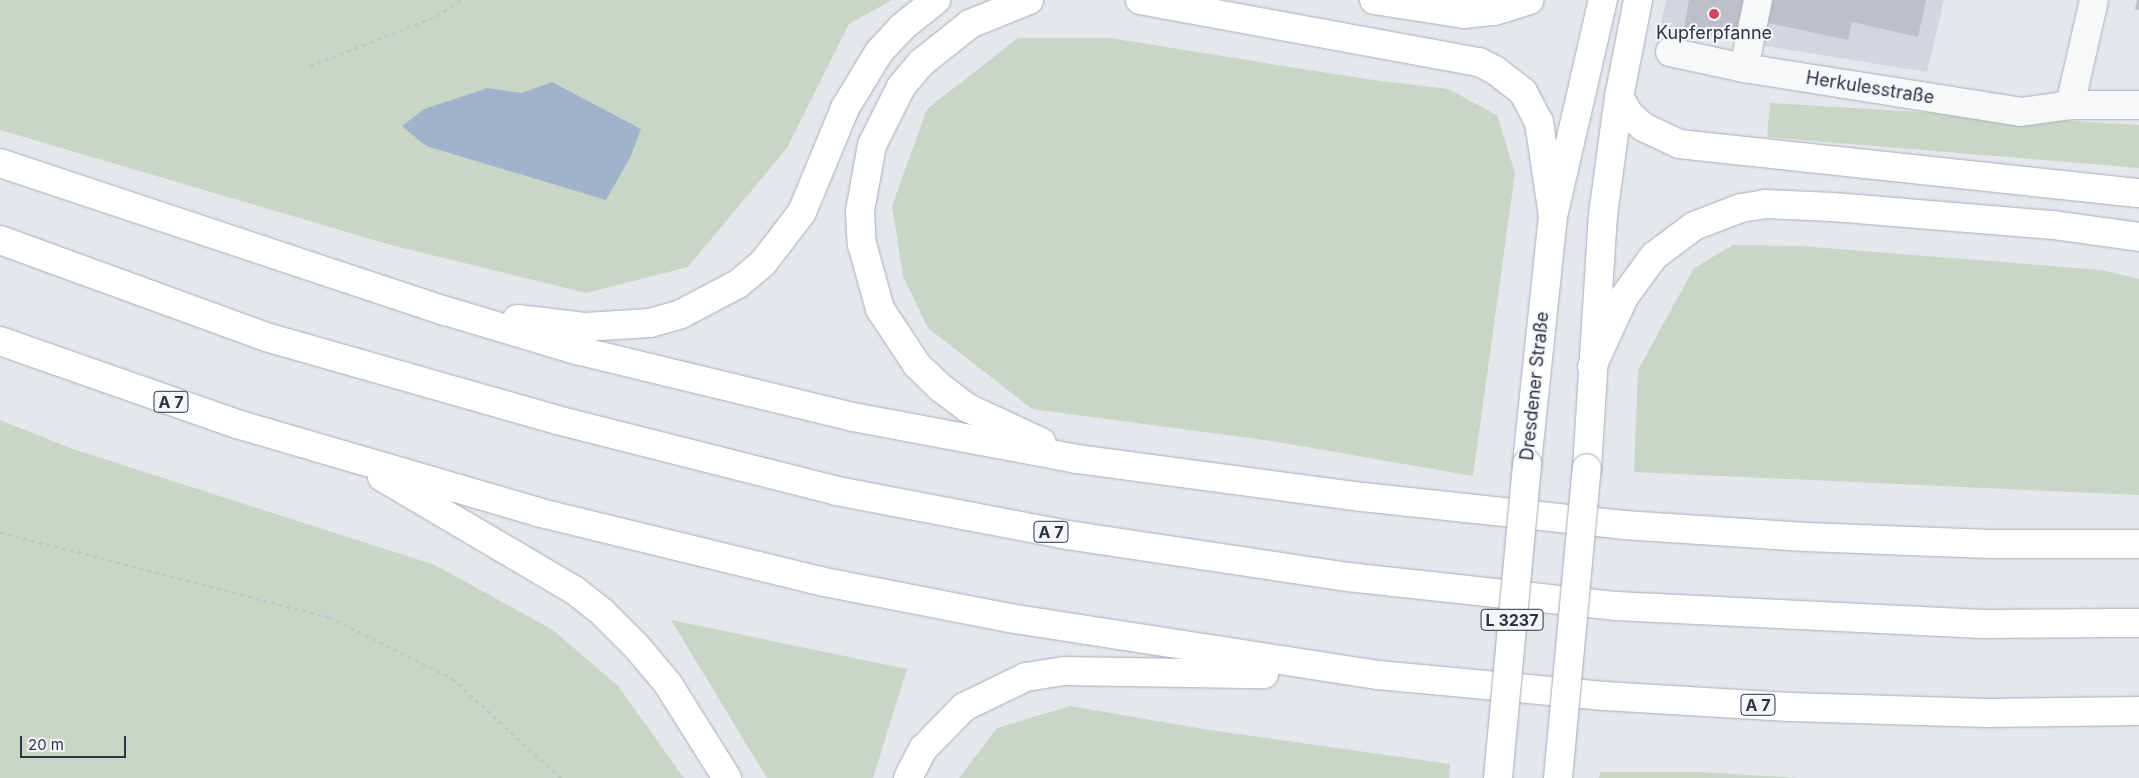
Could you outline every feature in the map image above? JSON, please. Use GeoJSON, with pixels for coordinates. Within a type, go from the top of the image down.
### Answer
{"type":"FeatureCollection","features":[{"type":"Feature","properties":{"kind":"main road"},"geometry":{"type":"LineString","coordinates":[[446,311],[586,327],[618,327],[682,314],[732,288],[763,263],[802,212],[845,108],[879,52],[902,28],[936,0]]}},
{"type":"Feature","properties":{"kind":"main road"},"geometry":{"type":"LineString","coordinates":[[1029,0],[970,24],[921,63],[901,87],[882,122],[866,169],[860,211],[862,244],[880,309],[917,365],[968,408],[1077,459]]}},
{"type":"Feature","properties":{"kind":"main road"},"geometry":{"type":"LineString","coordinates":[[1140,0],[1478,62],[1495,70],[1523,92],[1539,122],[1553,216]]}},
{"type":"Feature","properties":{"kind":"main road"},"geometry":{"type":"LineString","coordinates":[[1374,0],[1464,14],[1494,11],[1529,0]]}},
{"type":"Feature","properties":{"kind":"main road","name":"Dresdener Straße"},"geometry":{"type":"LineString","coordinates":[[1498,778],[1527,463],[1553,216],[1604,0]]}},
{"type":"Feature","properties":{"kind":"main road"},"geometry":{"type":"LineString","coordinates":[[1558,778],[1587,468],[1603,215],[1619,97],[1638,0]]}},
{"type":"Feature","properties":{"kind":"main road"},"geometry":{"type":"LineString","coordinates":[[1619,97],[1629,114],[1643,127],[1679,144],[2139,194]]}},
{"type":"Feature","properties":{"kind":"main road"},"geometry":{"type":"LineString","coordinates":[[0,163],[446,311],[576,350],[714,386],[852,417],[1077,459],[1363,497],[1624,525],[1806,537],[2139,544]]}},
{"type":"Feature","properties":{"kind":"main road"},"geometry":{"type":"LineString","coordinates":[[1592,367],[1624,297],[1654,256],[1694,226],[1741,208],[1764,204],[1833,207],[2053,225],[2139,237]]}},
{"type":"Feature","properties":{"kind":"main road","name":"A 7"},"geometry":{"type":"LineString","coordinates":[[0,240],[266,337],[556,420],[837,491],[1068,536],[1348,577],[1616,606],[1983,624],[2139,623]]}},
{"type":"Feature","properties":{"kind":"main road","name":"A 7"},"geometry":{"type":"LineString","coordinates":[[0,341],[236,424],[537,512],[824,582],[1019,620],[1378,675],[1604,696],[1789,707],[1988,713],[2139,711]]}},
{"type":"Feature","properties":{"kind":"main road"},"geometry":{"type":"LineString","coordinates":[[344,455],[574,590],[603,612],[668,684],[728,778]]}},
{"type":"Feature","properties":{"kind":"main road"},"geometry":{"type":"LineString","coordinates":[[2097,544],[2139,532]]}},
{"type":"Feature","properties":{"kind":"main road"},"geometry":{"type":"LineString","coordinates":[[908,778],[923,749],[957,714],[990,693],[1026,677],[1063,671],[1378,675]]}},
{"type":"Feature","properties":{"kind":"street"},"geometry":{"type":"LineString","coordinates":[[1744,68],[1758,0]]}},
{"type":"Feature","properties":{"kind":"street"},"geometry":{"type":"LineString","coordinates":[[2070,106],[2094,0]]}},
{"type":"Feature","properties":{"kind":"street","name":"Herkulesstraße"},"geometry":{"type":"LineString","coordinates":[[1670,52],[1744,68],[2021,112],[2070,106],[2139,105]]}},
{"type":"Feature","properties":{"kind":"path"},"geometry":{"type":"LineString","coordinates":[[310,66],[437,16],[460,0]]}},
{"type":"Feature","properties":{"kind":"path"},"geometry":{"type":"LineString","coordinates":[[0,532],[329,617],[452,678],[561,778]]}},
{"type":"Feature","properties":{"kind":"shaded area"},"geometry":{"type":"Polygon","coordinates":[[[1666,0],[1944,0],[1927,72],[1660,29],[1666,0]]]}},
{"type":"Feature","properties":{"kind":"green space"},"geometry":{"type":"Polygon","coordinates":[[[0,0],[892,0],[849,24],[787,148],[688,267],[586,293],[391,245],[0,130],[0,0]],[[488,88],[606,200],[630,158],[640,129],[522,93],[488,88]]]}},
{"type":"Feature","properties":{"kind":"green space"},"geometry":{"type":"Polygon","coordinates":[[[1018,38],[1110,38],[1366,79],[1448,89],[1497,115],[1515,173],[1473,476],[1272,441],[1032,409],[928,328],[903,276],[892,206],[927,109],[1018,38]]]}},
{"type":"Feature","properties":{"kind":"green space"},"geometry":{"type":"Polygon","coordinates":[[[1770,103],[2139,125],[2139,168],[1767,137],[1770,103]]]}},
{"type":"Feature","properties":{"kind":"green space"},"geometry":{"type":"Polygon","coordinates":[[[1733,245],[1800,246],[2102,270],[2139,279],[2139,495],[1634,472],[1638,370],[1694,268],[1733,245]]]}},
{"type":"Feature","properties":{"kind":"green space"},"geometry":{"type":"Polygon","coordinates":[[[0,420],[73,449],[435,565],[553,630],[618,686],[684,778],[0,778],[0,420]]]}},
{"type":"Feature","properties":{"kind":"green space"},"geometry":{"type":"Polygon","coordinates":[[[671,620],[907,669],[873,778],[767,778],[671,620]]]}},
{"type":"Feature","properties":{"kind":"green space"},"geometry":{"type":"Polygon","coordinates":[[[1070,706],[1203,729],[1450,764],[1449,778],[959,778],[997,728],[1070,706]]]}},
{"type":"Feature","properties":{"kind":"green space"},"geometry":{"type":"Polygon","coordinates":[[[1600,772],[1697,772],[1800,778],[1599,778],[1600,772]]]}},
{"type":"Feature","properties":{"kind":"water"},"geometry":{"type":"Polygon","coordinates":[[[552,82],[641,129],[630,158],[606,200],[426,146],[402,126],[424,109],[488,88],[522,93],[552,82]]]}},
{"type":"Feature","properties":{"kind":"building","name":"Kupferpfanne"},"geometry":{"type":"Polygon","coordinates":[[[1689,0],[1744,0],[1737,38],[1684,29],[1689,0]]]}},
{"type":"Feature","properties":{"kind":"building"},"geometry":{"type":"Polygon","coordinates":[[[1769,0],[1926,0],[1918,37],[1852,22],[1848,40],[1764,22],[1769,0]]]}},
{"type":"Feature","properties":{"kind":"building"},"geometry":{"type":"Polygon","coordinates":[[[2137,0],[2139,0],[2139,10],[2135,9],[2137,0]]]}},
{"type":"Feature","properties":{"kind":"place","name":"Kupferpfanne"},"geometry":{"type":"Point","coordinates":[1714,14]}}]}
